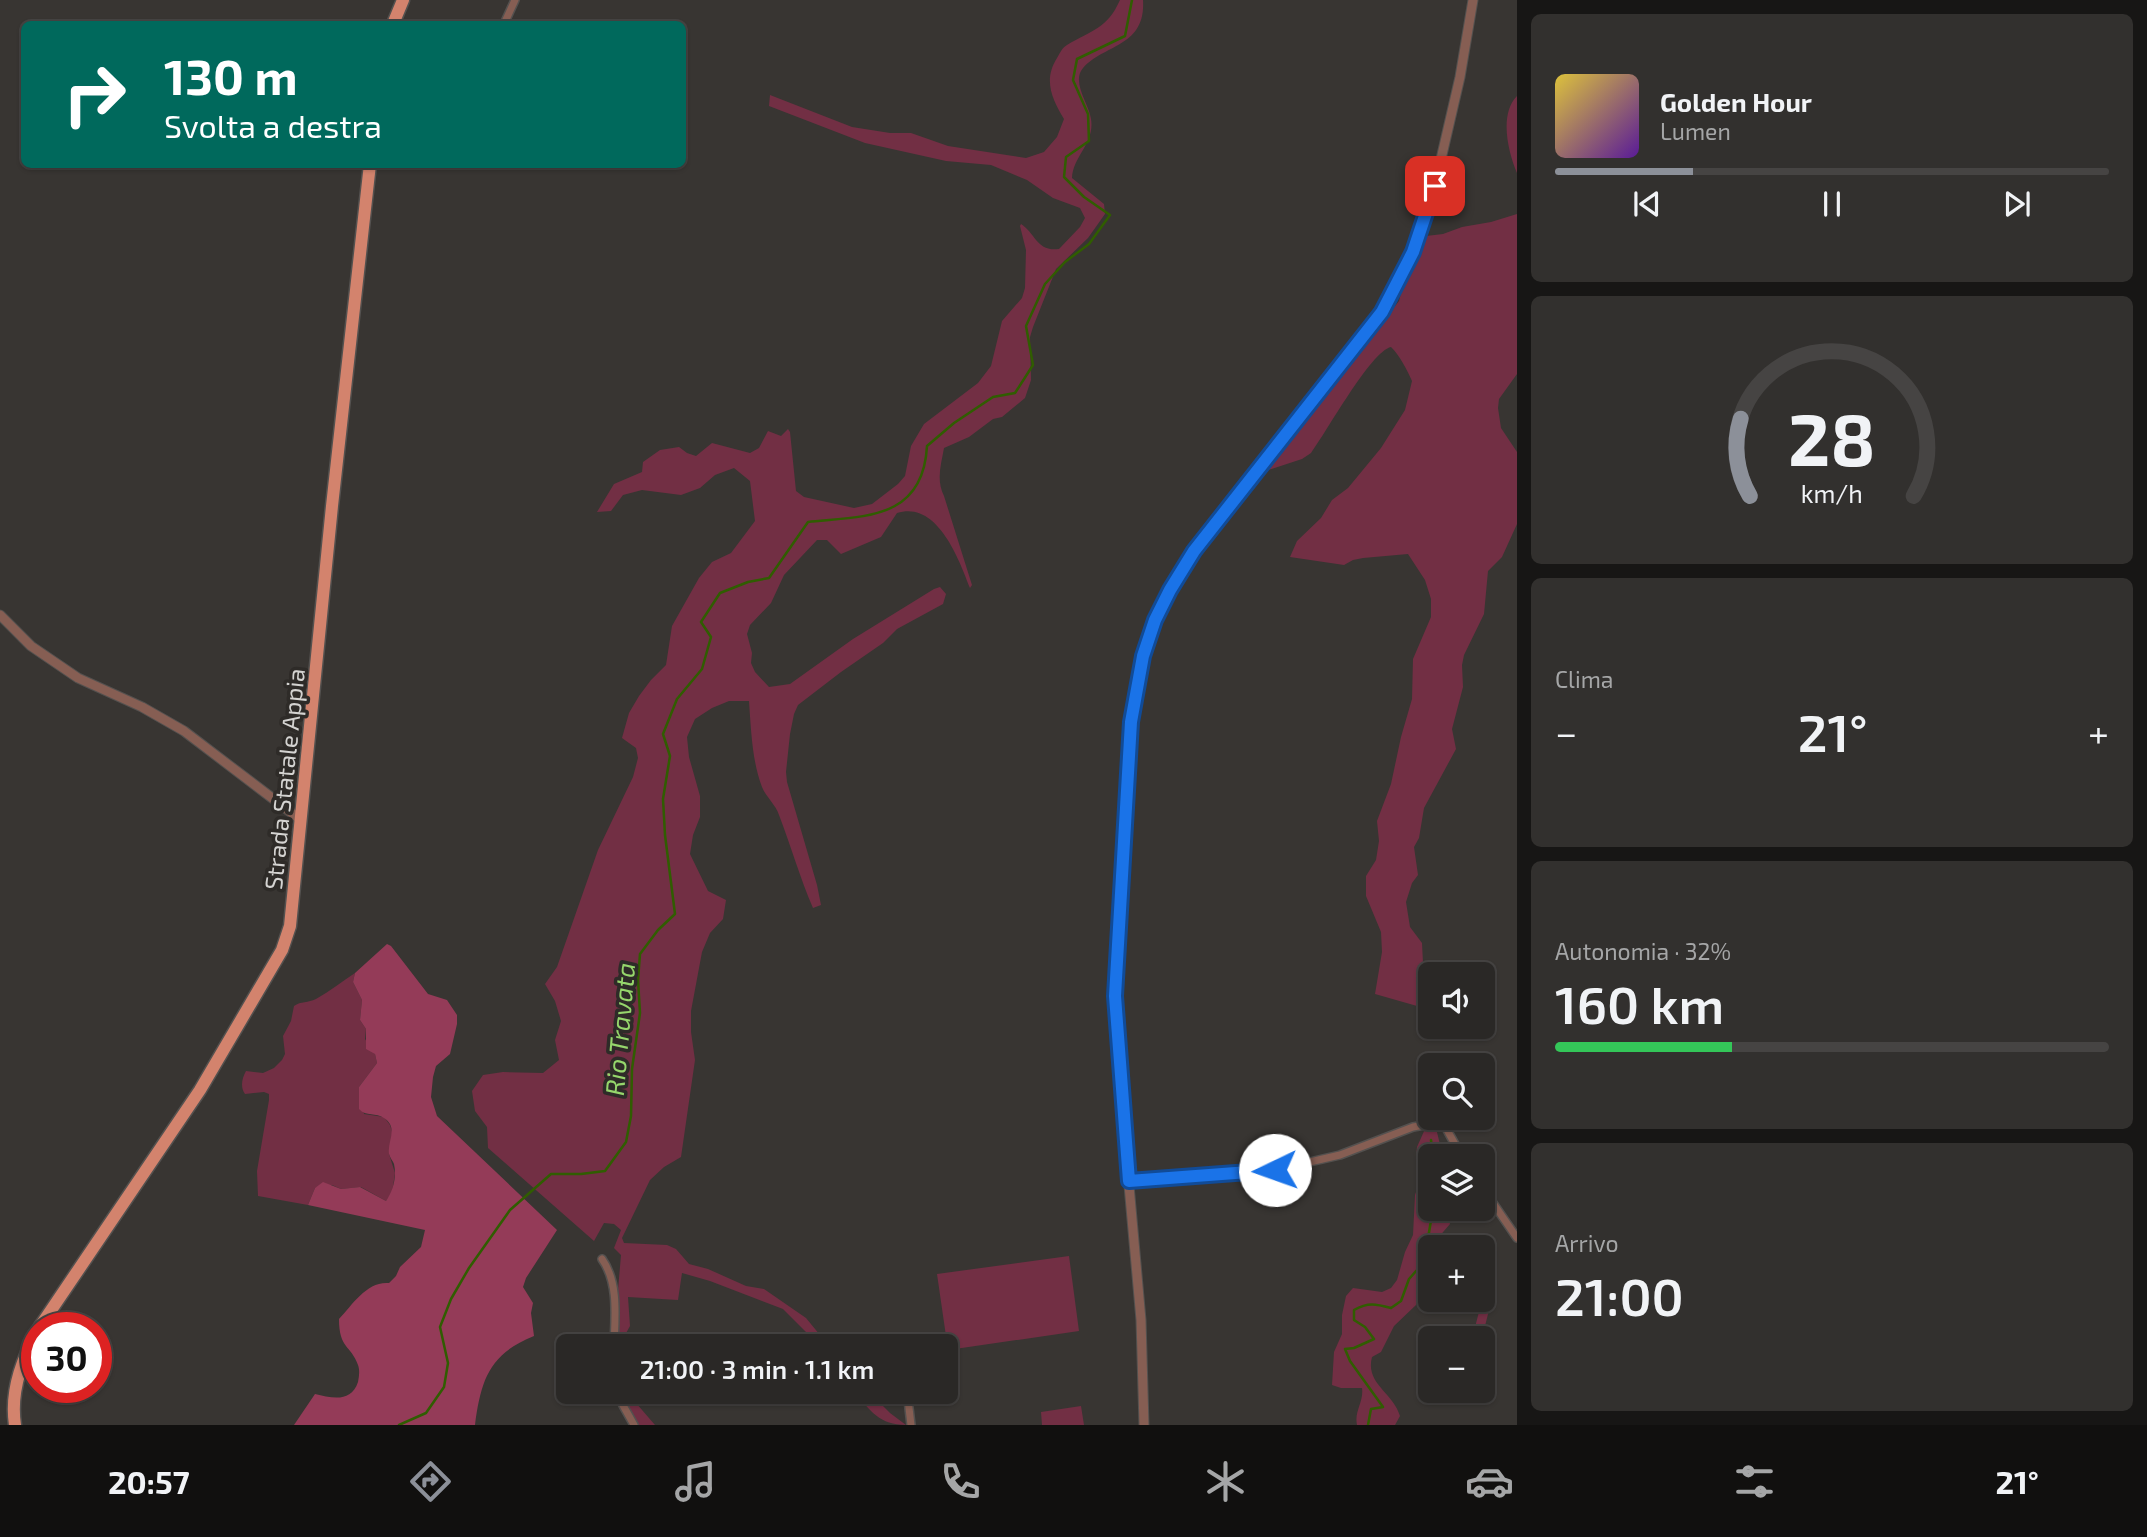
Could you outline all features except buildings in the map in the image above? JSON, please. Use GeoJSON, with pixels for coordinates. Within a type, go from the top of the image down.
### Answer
{"type":"FeatureCollection","features":[{"type":"Feature","properties":{"kind":"main road"},"geometry":{"type":"LineString","coordinates":[[394,21],[403,0]]}},
{"type":"Feature","properties":{"kind":"main road","name":"Strada Statale Appia"},"geometry":{"type":"LineString","coordinates":[[50,1312],[200,1090],[282,950],[290,926],[370,168]]}},
{"type":"Feature","properties":{"kind":"main road"},"geometry":{"type":"LineString","coordinates":[[15,1425],[14,1392],[21,1367]]}},
{"type":"Feature","properties":{"kind":"street"},"geometry":{"type":"LineString","coordinates":[[505,21],[515,0]]}},
{"type":"Feature","properties":{"kind":"street"},"geometry":{"type":"LineString","coordinates":[[1144,1425],[1141,1320],[1115,996],[1131,722],[1143,656],[1155,620],[1185,564],[1371,328],[1403,275],[1435,186],[1460,77],[1473,0]]}},
{"type":"Feature","properties":{"kind":"street"},"geometry":{"type":"LineString","coordinates":[[0,615],[31,646],[78,678],[142,707],[184,731],[301,820]]}},
{"type":"Feature","properties":{"kind":"street"},"geometry":{"type":"LineString","coordinates":[[1129,1181],[1275,1170],[1340,1155],[1429,1123],[1446,1128],[1455,1144]]}},
{"type":"Feature","properties":{"kind":"street"},"geometry":{"type":"LineString","coordinates":[[1294,1166],[1295,1195]]}},
{"type":"Feature","properties":{"kind":"street"},"geometry":{"type":"LineString","coordinates":[[1495,1205],[1517,1238]]}},
{"type":"Feature","properties":{"kind":"street"},"geometry":{"type":"LineString","coordinates":[[602,1259],[608,1268],[613,1288],[614,1334]]}},
{"type":"Feature","properties":{"kind":"street"},"geometry":{"type":"LineString","coordinates":[[622,1404],[634,1425]]}},
{"type":"Feature","properties":{"kind":"street"},"geometry":{"type":"LineString","coordinates":[[909,1404],[911,1425]]}},
{"type":"Feature","properties":{"kind":"shaded area"},"geometry":{"type":"Polygon","coordinates":[[[1120,0],[1143,0],[1138,27],[1131,36],[1092,60],[1080,74],[1080,86],[1090,113],[1091,128],[1072,178],[1104,204],[1105,214],[1088,238],[1056,269],[1030,337],[1031,380],[1025,398],[1002,417],[993,419],[969,437],[944,448],[940,484],[972,585],[970,588],[953,548],[935,523],[924,515],[911,511],[897,513],[881,537],[841,554],[827,540],[817,540],[784,575],[771,603],[750,625],[747,634],[755,672],[769,687],[790,684],[853,639],[934,589],[940,587],[946,594],[943,604],[897,629],[883,643],[798,705],[794,714],[787,782],[821,905],[813,908],[778,811],[762,787],[754,756],[749,701],[729,701],[712,708],[695,719],[687,737],[689,757],[700,796],[700,817],[690,854],[708,891],[726,900],[723,919],[710,933],[702,952],[691,1011],[695,1060],[681,1157],[650,1180],[622,1238],[624,1243],[667,1245],[676,1249],[689,1264],[708,1269],[746,1286],[764,1289],[806,1318],[819,1334],[808,1334],[783,1309],[682,1273],[678,1300],[628,1297],[630,1326],[626,1334],[617,1334],[621,1255],[614,1248],[621,1230],[614,1224],[604,1223],[594,1241],[488,1148],[487,1127],[475,1111],[472,1091],[483,1075],[503,1072],[543,1073],[559,1060],[555,1040],[561,1021],[555,1001],[545,984],[557,967],[598,850],[633,777],[638,758],[636,748],[622,738],[629,713],[651,680],[666,665],[672,626],[699,578],[712,562],[731,553],[755,521],[750,481],[734,468],[715,475],[700,488],[681,495],[642,490],[623,495],[611,511],[597,512],[614,484],[642,472],[643,462],[660,450],[679,447],[696,456],[712,443],[750,453],[759,448],[768,431],[781,436],[788,429],[796,491],[804,497],[854,508],[872,504],[898,484],[905,476],[911,446],[924,424],[978,383],[991,366],[1002,321],[1022,298],[1025,288],[1026,250],[1021,224],[1041,245],[1059,249],[1085,218],[1080,208],[1053,198],[1027,180],[991,165],[946,161],[865,143],[769,106],[770,95],[852,127],[890,133],[911,133],[948,146],[1026,158],[1044,152],[1057,137],[1064,119],[1053,97],[1050,82],[1050,74],[1060,52],[1104,23],[1120,0]]]}},
{"type":"Feature","properties":{"kind":"shaded area"},"geometry":{"type":"Polygon","coordinates":[[[1517,96],[1517,173],[1508,144],[1507,123],[1511,104],[1517,96]]]}},
{"type":"Feature","properties":{"kind":"shaded area"},"geometry":{"type":"Polygon","coordinates":[[[1517,214],[1517,374],[1499,399],[1498,408],[1501,428],[1517,452],[1517,524],[1502,557],[1488,571],[1484,614],[1464,655],[1462,665],[1463,687],[1452,729],[1456,749],[1424,808],[1419,838],[1414,847],[1418,875],[1412,883],[1406,902],[1410,927],[1422,943],[1423,962],[1418,962],[1418,1006],[1375,994],[1382,952],[1381,932],[1366,896],[1366,876],[1376,860],[1379,841],[1377,821],[1391,784],[1412,699],[1413,659],[1431,617],[1431,599],[1425,580],[1408,554],[1363,558],[1344,565],[1290,557],[1297,541],[1321,518],[1332,500],[1348,488],[1381,448],[1405,410],[1412,381],[1391,347],[1372,362],[1311,453],[1302,459],[1265,471],[1399,301],[1426,236],[1517,214]]]}},
{"type":"Feature","properties":{"kind":"shaded area"},"geometry":{"type":"Polygon","coordinates":[[[387,944],[428,994],[447,1000],[457,1015],[450,1054],[436,1066],[433,1077],[431,1097],[437,1116],[557,1230],[523,1287],[533,1303],[531,1313],[534,1336],[507,1351],[490,1370],[480,1395],[475,1425],[294,1425],[315,1394],[340,1397],[355,1389],[359,1367],[343,1341],[339,1319],[367,1290],[381,1283],[389,1283],[396,1276],[400,1267],[421,1247],[425,1230],[308,1205],[315,1188],[323,1182],[341,1189],[360,1187],[386,1201],[392,1188],[395,1174],[389,1154],[391,1126],[381,1116],[359,1109],[359,1087],[377,1063],[375,1054],[366,1049],[366,1029],[360,1020],[362,1000],[353,982],[355,973],[387,944]]]}},
{"type":"Feature","properties":{"kind":"shaded area"},"geometry":{"type":"Polygon","coordinates":[[[355,973],[353,982],[362,1000],[360,1020],[366,1029],[365,1039],[375,1054],[377,1063],[359,1087],[364,1114],[384,1117],[390,1125],[393,1135],[389,1154],[395,1173],[392,1193],[386,1201],[361,1187],[341,1189],[332,1185],[315,1188],[308,1205],[258,1196],[257,1171],[269,1094],[245,1094],[242,1085],[246,1071],[263,1073],[274,1068],[285,1054],[283,1036],[291,1021],[294,1006],[316,999],[355,973]]]}},
{"type":"Feature","properties":{"kind":"shaded area"},"geometry":{"type":"Polygon","coordinates":[[[1425,1130],[1436,1130],[1440,1144],[1418,1144],[1425,1130]]]}},
{"type":"Feature","properties":{"kind":"shaded area"},"geometry":{"type":"Polygon","coordinates":[[[1418,1186],[1418,1221],[1449,1221],[1450,1224],[1440,1235],[1418,1235],[1416,1305],[1394,1326],[1381,1352],[1372,1357],[1372,1374],[1392,1400],[1400,1416],[1395,1425],[1357,1425],[1362,1388],[1332,1385],[1334,1352],[1342,1334],[1346,1296],[1353,1288],[1382,1292],[1391,1288],[1397,1280],[1413,1235],[1418,1186]]]}},
{"type":"Feature","properties":{"kind":"shaded area"},"geometry":{"type":"Polygon","coordinates":[[[1069,1256],[1079,1331],[958,1349],[958,1334],[946,1334],[937,1274],[1069,1256]]]}},
{"type":"Feature","properties":{"kind":"shaded area"},"geometry":{"type":"Polygon","coordinates":[[[1479,1312],[1488,1312],[1485,1326],[1475,1326],[1479,1312]]]}},
{"type":"Feature","properties":{"kind":"shaded area"},"geometry":{"type":"Polygon","coordinates":[[[626,1404],[637,1404],[655,1425],[636,1425],[626,1404]]]}},
{"type":"Feature","properties":{"kind":"shaded area"},"geometry":{"type":"Polygon","coordinates":[[[865,1404],[881,1404],[906,1425],[882,1420],[865,1404]]]}},
{"type":"Feature","properties":{"kind":"shaded area"},"geometry":{"type":"Polygon","coordinates":[[[1081,1406],[1084,1425],[1042,1425],[1041,1412],[1081,1406]]]}},
{"type":"Feature","properties":{"kind":"waterway","name":"Rio Travata"},"geometry":{"type":"LineString","coordinates":[[399,1425],[426,1413],[444,1387],[448,1363],[440,1327],[451,1299],[469,1268],[510,1210],[551,1174],[605,1171],[626,1142],[631,1116],[632,1069],[640,1013],[640,954],[658,930],[675,914],[663,799],[670,756],[663,734],[677,699],[702,669],[711,637],[701,622],[720,593],[748,582],[769,578],[808,522],[870,515],[903,501],[915,488],[923,470],[927,446],[954,423],[993,397],[1015,393],[1033,365],[1026,326],[1045,284],[1065,262],[1089,244],[1110,215],[1084,197],[1064,177],[1066,157],[1089,141],[1088,114],[1073,80],[1077,59],[1125,36],[1132,0]]}},
{"type":"Feature","properties":{"kind":"waterway"},"geometry":{"type":"LineString","coordinates":[[1431,1140],[1431,1144]]}},
{"type":"Feature","properties":{"kind":"waterway"},"geometry":{"type":"LineString","coordinates":[[1368,1425],[1371,1409],[1383,1407],[1350,1361],[1345,1349],[1374,1339],[1365,1327],[1354,1320],[1354,1310],[1372,1304],[1391,1308],[1401,1301],[1427,1244],[1431,1221]]}},
{"type":"Feature","properties":{"kind":"route"},"geometry":{"type":"LineString","coordinates":[[1275,1170],[1129,1181],[1115,996],[1131,722],[1136,687],[1155,620],[1185,564],[1354,351],[1392,297],[1413,252],[1435,186]]}}]}
